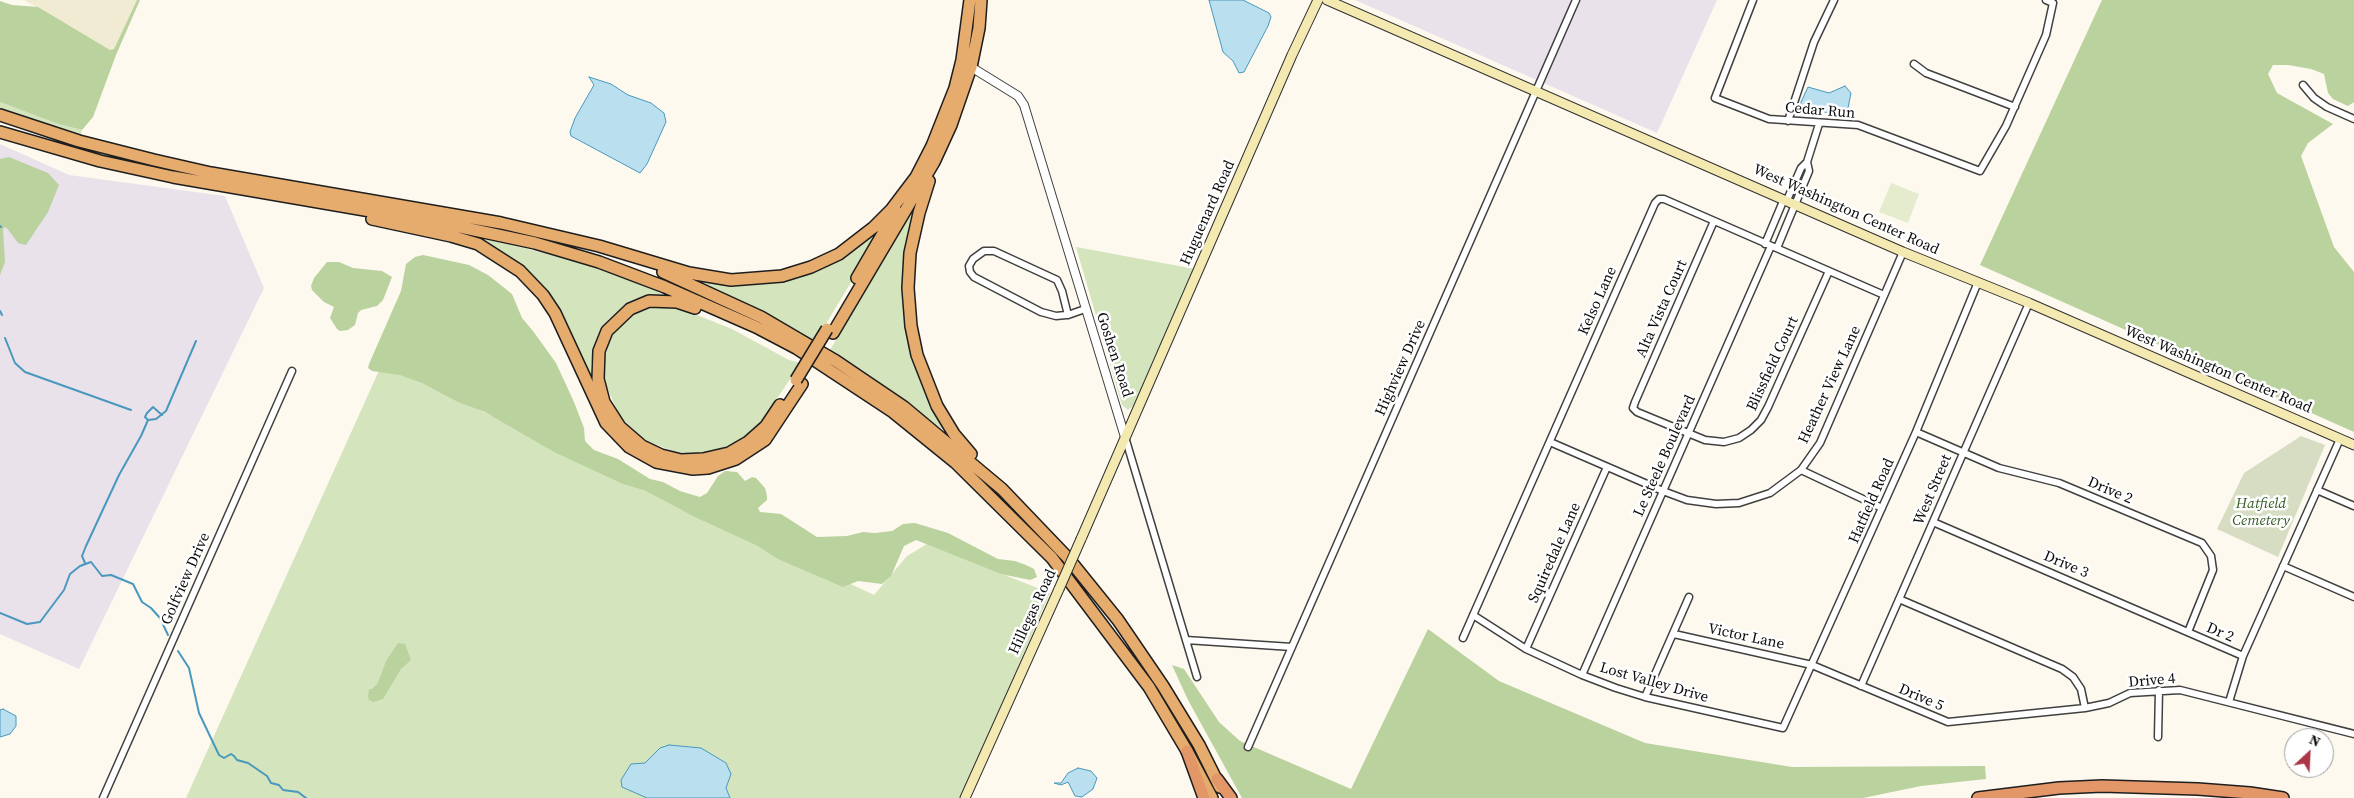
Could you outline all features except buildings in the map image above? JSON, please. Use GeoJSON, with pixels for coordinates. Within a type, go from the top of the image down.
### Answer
{"type":"FeatureCollection","features":[{"type":"Feature","properties":{"kind":"highway"},"geometry":{"type":"LineString","coordinates":[[830,331],[936,138],[955,88],[962,60],[970,0]]}},
{"type":"Feature","properties":{"kind":"highway"},"geometry":{"type":"LineString","coordinates":[[258,193],[290,202],[458,238],[478,244],[502,257],[532,281],[555,313],[600,411],[612,430],[629,447],[656,462],[693,469],[708,468],[736,459],[765,440],[934,162],[951,125],[971,66],[979,28],[981,0]]}},
{"type":"Feature","properties":{"kind":"highway"},"geometry":{"type":"LineString","coordinates":[[0,115],[80,141],[183,166],[454,214],[571,240],[716,279],[750,280],[782,276],[823,262],[856,243],[891,210],[916,177]]}},
{"type":"Feature","properties":{"kind":"highway"},"geometry":{"type":"LineString","coordinates":[[0,132],[134,169],[258,193],[446,224],[535,244],[599,262],[634,275],[756,327],[829,369],[893,412],[956,463],[992,496],[1052,558],[1149,687],[1212,798]]}},
{"type":"Feature","properties":{"kind":"highway"},"geometry":{"type":"LineString","coordinates":[[934,162],[918,213],[910,253],[908,288],[915,344],[930,390],[946,421],[964,446],[1002,489],[1064,553],[1118,620],[1163,686],[1217,779],[1231,798]]}},
{"type":"Feature","properties":{"kind":"highway"},"geometry":{"type":"LineString","coordinates":[[571,240],[677,278],[728,300],[799,338],[904,408],[1002,489]]}},
{"type":"Feature","properties":{"kind":"highway"},"geometry":{"type":"LineString","coordinates":[[756,327],[736,324],[677,302],[649,301],[630,309],[607,331],[600,345],[597,361],[599,386],[604,402],[614,420],[635,441],[661,455],[681,460],[713,458],[735,450],[756,435],[766,426],[799,382]]}},
{"type":"Feature","properties":{"kind":"highway"},"geometry":{"type":"LineString","coordinates":[[1187,751],[1204,798]]}},
{"type":"Feature","properties":{"kind":"highway"},"geometry":{"type":"LineString","coordinates":[[1217,779],[1225,798]]}},
{"type":"Feature","properties":{"kind":"highway"},"geometry":{"type":"LineString","coordinates":[[1978,798],[2059,788],[2102,786],[2198,789],[2283,798]]}},
{"type":"Feature","properties":{"kind":"main road","name":"Huguenard Road"},"geometry":{"type":"LineString","coordinates":[[1125,437],[1318,0]]}},
{"type":"Feature","properties":{"kind":"main road","name":"West Washington Center Road"},"geometry":{"type":"LineString","coordinates":[[1327,0],[1786,199],[1903,252],[2028,303],[2354,444]]}},
{"type":"Feature","properties":{"kind":"main road","name":"Hillegas Road"},"geometry":{"type":"LineString","coordinates":[[965,798],[1081,540],[1125,437]]}},
{"type":"Feature","properties":{"kind":"street","name":"Highview Drive"},"geometry":{"type":"LineString","coordinates":[[1248,747],[1576,0]]}},
{"type":"Feature","properties":{"kind":"street","name":"Cedar Run"},"geometry":{"type":"LineString","coordinates":[[1753,0],[1715,98],[1763,117],[1819,124],[1858,125],[1980,171],[2015,107]]}},
{"type":"Feature","properties":{"kind":"street"},"geometry":{"type":"LineString","coordinates":[[1788,121],[1814,42],[1834,0]]}},
{"type":"Feature","properties":{"kind":"street"},"geometry":{"type":"LineString","coordinates":[[1914,64],[1926,73],[2015,107],[2046,34],[2049,1]]}},
{"type":"Feature","properties":{"kind":"street","name":"Goshen Road"},"geometry":{"type":"LineString","coordinates":[[971,66],[1018,96],[1024,105],[1198,677]]}},
{"type":"Feature","properties":{"kind":"street"},"geometry":{"type":"LineString","coordinates":[[2303,85],[2320,102],[2354,119]]}},
{"type":"Feature","properties":{"kind":"street"},"geometry":{"type":"LineString","coordinates":[[1807,162],[1819,124]]}},
{"type":"Feature","properties":{"kind":"street","name":"Le Steele Boulevard"},"geometry":{"type":"LineString","coordinates":[[1582,676],[1771,246],[1786,199],[1801,168],[1807,162]]}},
{"type":"Feature","properties":{"kind":"street","name":"Le Steele Boulevard"},"geometry":{"type":"LineString","coordinates":[[1771,246],[1796,204],[1809,170],[1807,162]]}},
{"type":"Feature","properties":{"kind":"street","name":"Kelso Lane"},"geometry":{"type":"LineString","coordinates":[[1463,638],[1655,203],[1659,199],[1664,199],[1884,295]]}},
{"type":"Feature","properties":{"kind":"street","name":"Alta Vista Court"},"geometry":{"type":"LineString","coordinates":[[1633,408],[1714,221]]}},
{"type":"Feature","properties":{"kind":"street"},"geometry":{"type":"LineString","coordinates":[[1068,315],[1057,280],[994,251],[984,251],[973,259],[969,266],[970,272],[974,277],[1041,312],[1056,316],[1068,315],[1086,309]]}},
{"type":"Feature","properties":{"kind":"street","name":"Heather View Lane"},"geometry":{"type":"LineString","coordinates":[[1550,442],[1687,500],[1716,504],[1739,503],[1770,493],[1801,470],[1820,443],[1903,252]]}},
{"type":"Feature","properties":{"kind":"street","name":"Blissfield Court"},"geometry":{"type":"LineString","coordinates":[[1633,408],[1637,412],[1688,434],[1724,442],[1739,438],[1761,420],[1828,271]]}},
{"type":"Feature","properties":{"kind":"street","name":"Hatfield Road"},"geometry":{"type":"LineString","coordinates":[[1783,728],[1916,432],[1978,282]]}},
{"type":"Feature","properties":{"kind":"street","name":"West Street"},"geometry":{"type":"LineString","coordinates":[[1861,686],[2028,303]]}},
{"type":"Feature","properties":{"kind":"street","name":"Golfview Drive"},"geometry":{"type":"LineString","coordinates":[[103,798],[292,371]]}},
{"type":"Feature","properties":{"kind":"street","name":"Drive 2"},"geometry":{"type":"LineString","coordinates":[[1916,432],[1999,468],[2059,483],[2202,543],[2211,556],[2213,570],[2188,632]]}},
{"type":"Feature","properties":{"kind":"street"},"geometry":{"type":"LineString","coordinates":[[2229,702],[2243,656],[2340,438]]}},
{"type":"Feature","properties":{"kind":"street","name":"Squiredale Lane"},"geometry":{"type":"LineString","coordinates":[[1526,649],[1607,467]]}},
{"type":"Feature","properties":{"kind":"street"},"geometry":{"type":"LineString","coordinates":[[1801,470],[1882,508]]}},
{"type":"Feature","properties":{"kind":"street"},"geometry":{"type":"LineString","coordinates":[[2318,490],[2354,506]]}},
{"type":"Feature","properties":{"kind":"street","name":"Drive 3"},"geometry":{"type":"LineString","coordinates":[[1933,522],[2188,632]]}},
{"type":"Feature","properties":{"kind":"street"},"geometry":{"type":"LineString","coordinates":[[2283,566],[2354,597]]}},
{"type":"Feature","properties":{"kind":"street"},"geometry":{"type":"LineString","coordinates":[[1645,697],[1689,597]]}},
{"type":"Feature","properties":{"kind":"street"},"geometry":{"type":"LineString","coordinates":[[1899,599],[2062,668],[2082,688],[2085,708]]}},
{"type":"Feature","properties":{"kind":"street","name":"Lost Valley Drive"},"geometry":{"type":"LineString","coordinates":[[1473,615],[1526,649],[1582,676],[1645,697],[1783,728]]}},
{"type":"Feature","properties":{"kind":"street","name":"Dr 2"},"geometry":{"type":"LineString","coordinates":[[2188,632],[2243,656]]}},
{"type":"Feature","properties":{"kind":"street","name":"Victor Lane"},"geometry":{"type":"LineString","coordinates":[[1674,634],[1812,665]]}},
{"type":"Feature","properties":{"kind":"street"},"geometry":{"type":"LineString","coordinates":[[1186,640],[1292,647]]}},
{"type":"Feature","properties":{"kind":"street","name":"Drive 5"},"geometry":{"type":"LineString","coordinates":[[1812,665],[1948,722],[2085,708]]}},
{"type":"Feature","properties":{"kind":"street"},"geometry":{"type":"LineString","coordinates":[[2158,737],[2160,690]]}},
{"type":"Feature","properties":{"kind":"street","name":"Drive 4"},"geometry":{"type":"LineString","coordinates":[[2085,708],[2109,703],[2130,693],[2180,690],[2354,734]]}},
{"type":"Feature","properties":{"kind":"shaded area"},"geometry":{"type":"Polygon","coordinates":[[[24,0],[137,0],[114,49],[110,50],[24,0]]]}},
{"type":"Feature","properties":{"kind":"shaded area"},"geometry":{"type":"Polygon","coordinates":[[[1355,0],[1717,0],[1657,133],[1355,0]]]}},
{"type":"Feature","properties":{"kind":"shaded area"},"geometry":{"type":"Polygon","coordinates":[[[0,144],[69,175],[225,196],[264,288],[79,669],[0,634],[0,144]]]}},
{"type":"Feature","properties":{"kind":"green space"},"geometry":{"type":"Polygon","coordinates":[[[137,0],[140,0],[116,55],[93,117],[82,130],[58,124],[0,102],[0,1],[12,5],[38,7],[110,50],[114,49],[137,0]]]}},
{"type":"Feature","properties":{"kind":"green space"},"geometry":{"type":"Polygon","coordinates":[[[2102,0],[2354,0],[2354,102],[2348,106],[2333,99],[2328,93],[2324,74],[2311,69],[2288,65],[2273,65],[2268,74],[2277,93],[2333,124],[2308,143],[2301,156],[2334,247],[2354,272],[2354,432],[1980,265],[2102,0]]]}},
{"type":"Feature","properties":{"kind":"green space"},"geometry":{"type":"Polygon","coordinates":[[[0,102],[58,124],[82,130],[81,134],[0,109],[0,102]]]}},
{"type":"Feature","properties":{"kind":"green space"},"geometry":{"type":"Polygon","coordinates":[[[9,157],[48,173],[59,185],[48,212],[26,245],[18,243],[6,227],[3,229],[5,262],[0,275],[0,159],[9,157]]]}},
{"type":"Feature","properties":{"kind":"green space"},"geometry":{"type":"Polygon","coordinates":[[[1891,183],[1919,194],[1908,223],[1879,212],[1891,183]]]}},
{"type":"Feature","properties":{"kind":"green space"},"geometry":{"type":"Polygon","coordinates":[[[912,212],[915,213],[907,314],[947,429],[945,431],[863,371],[830,350],[912,212]]]}},
{"type":"Feature","properties":{"kind":"green space"},"geometry":{"type":"Polygon","coordinates":[[[877,231],[853,279],[815,342],[751,307],[692,279],[774,281],[877,231]]]}},
{"type":"Feature","properties":{"kind":"green space"},"geometry":{"type":"Polygon","coordinates":[[[457,232],[573,260],[670,297],[654,295],[639,298],[623,307],[608,320],[598,335],[594,348],[591,366],[594,384],[563,315],[548,292],[534,276],[493,246],[457,232]]]}},
{"type":"Feature","properties":{"kind":"green space"},"geometry":{"type":"Polygon","coordinates":[[[1076,247],[1195,269],[1136,404],[1128,410],[1122,405],[1076,247]]]}},
{"type":"Feature","properties":{"kind":"green space"},"geometry":{"type":"Polygon","coordinates":[[[423,255],[469,265],[488,275],[512,294],[522,318],[556,363],[584,428],[585,441],[594,450],[618,459],[650,479],[663,482],[680,491],[700,497],[707,493],[718,476],[725,471],[737,472],[745,481],[752,477],[756,478],[765,488],[767,496],[767,500],[758,508],[760,512],[781,514],[817,537],[892,531],[903,524],[915,523],[948,533],[998,559],[1015,561],[1026,565],[1034,569],[1037,577],[1030,580],[1001,574],[916,540],[904,546],[891,576],[882,584],[858,581],[843,587],[778,559],[758,546],[695,517],[644,490],[623,484],[554,452],[485,412],[458,402],[422,383],[400,375],[372,371],[368,368],[369,364],[401,291],[406,264],[415,257],[423,255]]]}},
{"type":"Feature","properties":{"kind":"green space"},"geometry":{"type":"Polygon","coordinates":[[[327,262],[339,262],[353,268],[382,271],[392,277],[383,300],[377,306],[361,310],[358,313],[355,325],[348,330],[340,331],[337,329],[330,318],[334,307],[324,302],[312,290],[311,286],[314,278],[327,262]]]}},
{"type":"Feature","properties":{"kind":"green space"},"geometry":{"type":"Polygon","coordinates":[[[656,306],[687,311],[732,329],[789,360],[801,363],[759,425],[739,441],[714,451],[693,454],[676,452],[649,442],[636,433],[620,417],[606,385],[604,370],[606,349],[617,327],[628,317],[656,306]]]}},
{"type":"Feature","properties":{"kind":"green space"},"geometry":{"type":"Polygon","coordinates":[[[382,364],[874,595],[907,556],[927,544],[1050,593],[961,798],[186,798],[382,364]]]}},
{"type":"Feature","properties":{"kind":"green space","name":"Hatfield Cemetery"},"geometry":{"type":"Polygon","coordinates":[[[2301,436],[2325,445],[2278,557],[2217,529],[2244,473],[2301,436]]]}},
{"type":"Feature","properties":{"kind":"green space"},"geometry":{"type":"Polygon","coordinates":[[[1428,629],[1499,681],[1645,743],[1792,767],[1985,766],[1986,779],[1921,786],[1863,798],[1242,798],[1188,700],[1172,665],[1184,669],[1219,722],[1240,741],[1351,789],[1428,629]]]}},
{"type":"Feature","properties":{"kind":"green space"},"geometry":{"type":"Polygon","coordinates":[[[398,643],[405,644],[411,660],[401,669],[383,699],[373,702],[369,700],[369,689],[372,689],[378,683],[386,661],[398,643]]]}},
{"type":"Feature","properties":{"kind":"water"},"geometry":{"type":"Polygon","coordinates":[[[1209,0],[1243,0],[1269,13],[1271,17],[1244,72],[1239,73],[1233,61],[1223,52],[1209,0]]]}},
{"type":"Feature","properties":{"kind":"water"},"geometry":{"type":"Polygon","coordinates":[[[589,77],[611,84],[628,95],[651,103],[664,113],[666,122],[647,164],[640,173],[571,136],[570,132],[575,118],[594,85],[589,77]]]}},
{"type":"Feature","properties":{"kind":"water"},"geometry":{"type":"Polygon","coordinates":[[[1845,86],[1851,93],[1847,113],[1833,116],[1819,109],[1808,113],[1800,110],[1801,102],[1808,87],[1829,93],[1845,86]]]}},
{"type":"Feature","properties":{"kind":"water"},"geometry":{"type":"Polygon","coordinates":[[[3,709],[16,716],[16,726],[10,734],[0,737],[0,710],[3,709]]]}},
{"type":"Feature","properties":{"kind":"water"},"geometry":{"type":"Polygon","coordinates":[[[669,745],[701,748],[726,763],[731,774],[726,788],[730,798],[647,798],[622,787],[621,780],[631,764],[645,763],[660,748],[669,745]]]}},
{"type":"Feature","properties":{"kind":"water"},"geometry":{"type":"Polygon","coordinates":[[[1078,768],[1091,771],[1097,778],[1093,789],[1082,797],[1075,796],[1068,782],[1061,785],[1054,783],[1061,783],[1068,773],[1078,768]]]}},
{"type":"Feature","properties":{"kind":"waterway"},"geometry":{"type":"LineString","coordinates":[[0,311],[2,315]]}},
{"type":"Feature","properties":{"kind":"waterway"},"geometry":{"type":"LineString","coordinates":[[5,338],[15,363],[25,372],[131,410]]}},
{"type":"Feature","properties":{"kind":"waterway"},"geometry":{"type":"LineString","coordinates":[[148,420],[156,419],[166,411],[196,341]]}},
{"type":"Feature","properties":{"kind":"waterway"},"geometry":{"type":"LineString","coordinates":[[85,563],[82,556],[86,546],[119,475],[141,436],[148,420],[145,417],[147,413],[153,407],[162,415]]}},
{"type":"Feature","properties":{"kind":"waterway"},"geometry":{"type":"LineString","coordinates":[[0,613],[27,624],[40,622],[64,590],[70,574],[80,566],[91,562],[102,576],[111,575],[133,584],[142,602],[160,618],[168,635]]}},
{"type":"Feature","properties":{"kind":"waterway"},"geometry":{"type":"LineString","coordinates":[[178,651],[189,668],[199,713],[219,755],[224,758],[231,754],[237,760],[248,763],[267,776],[271,783],[279,785],[283,790],[298,792],[306,798]]}}]}
